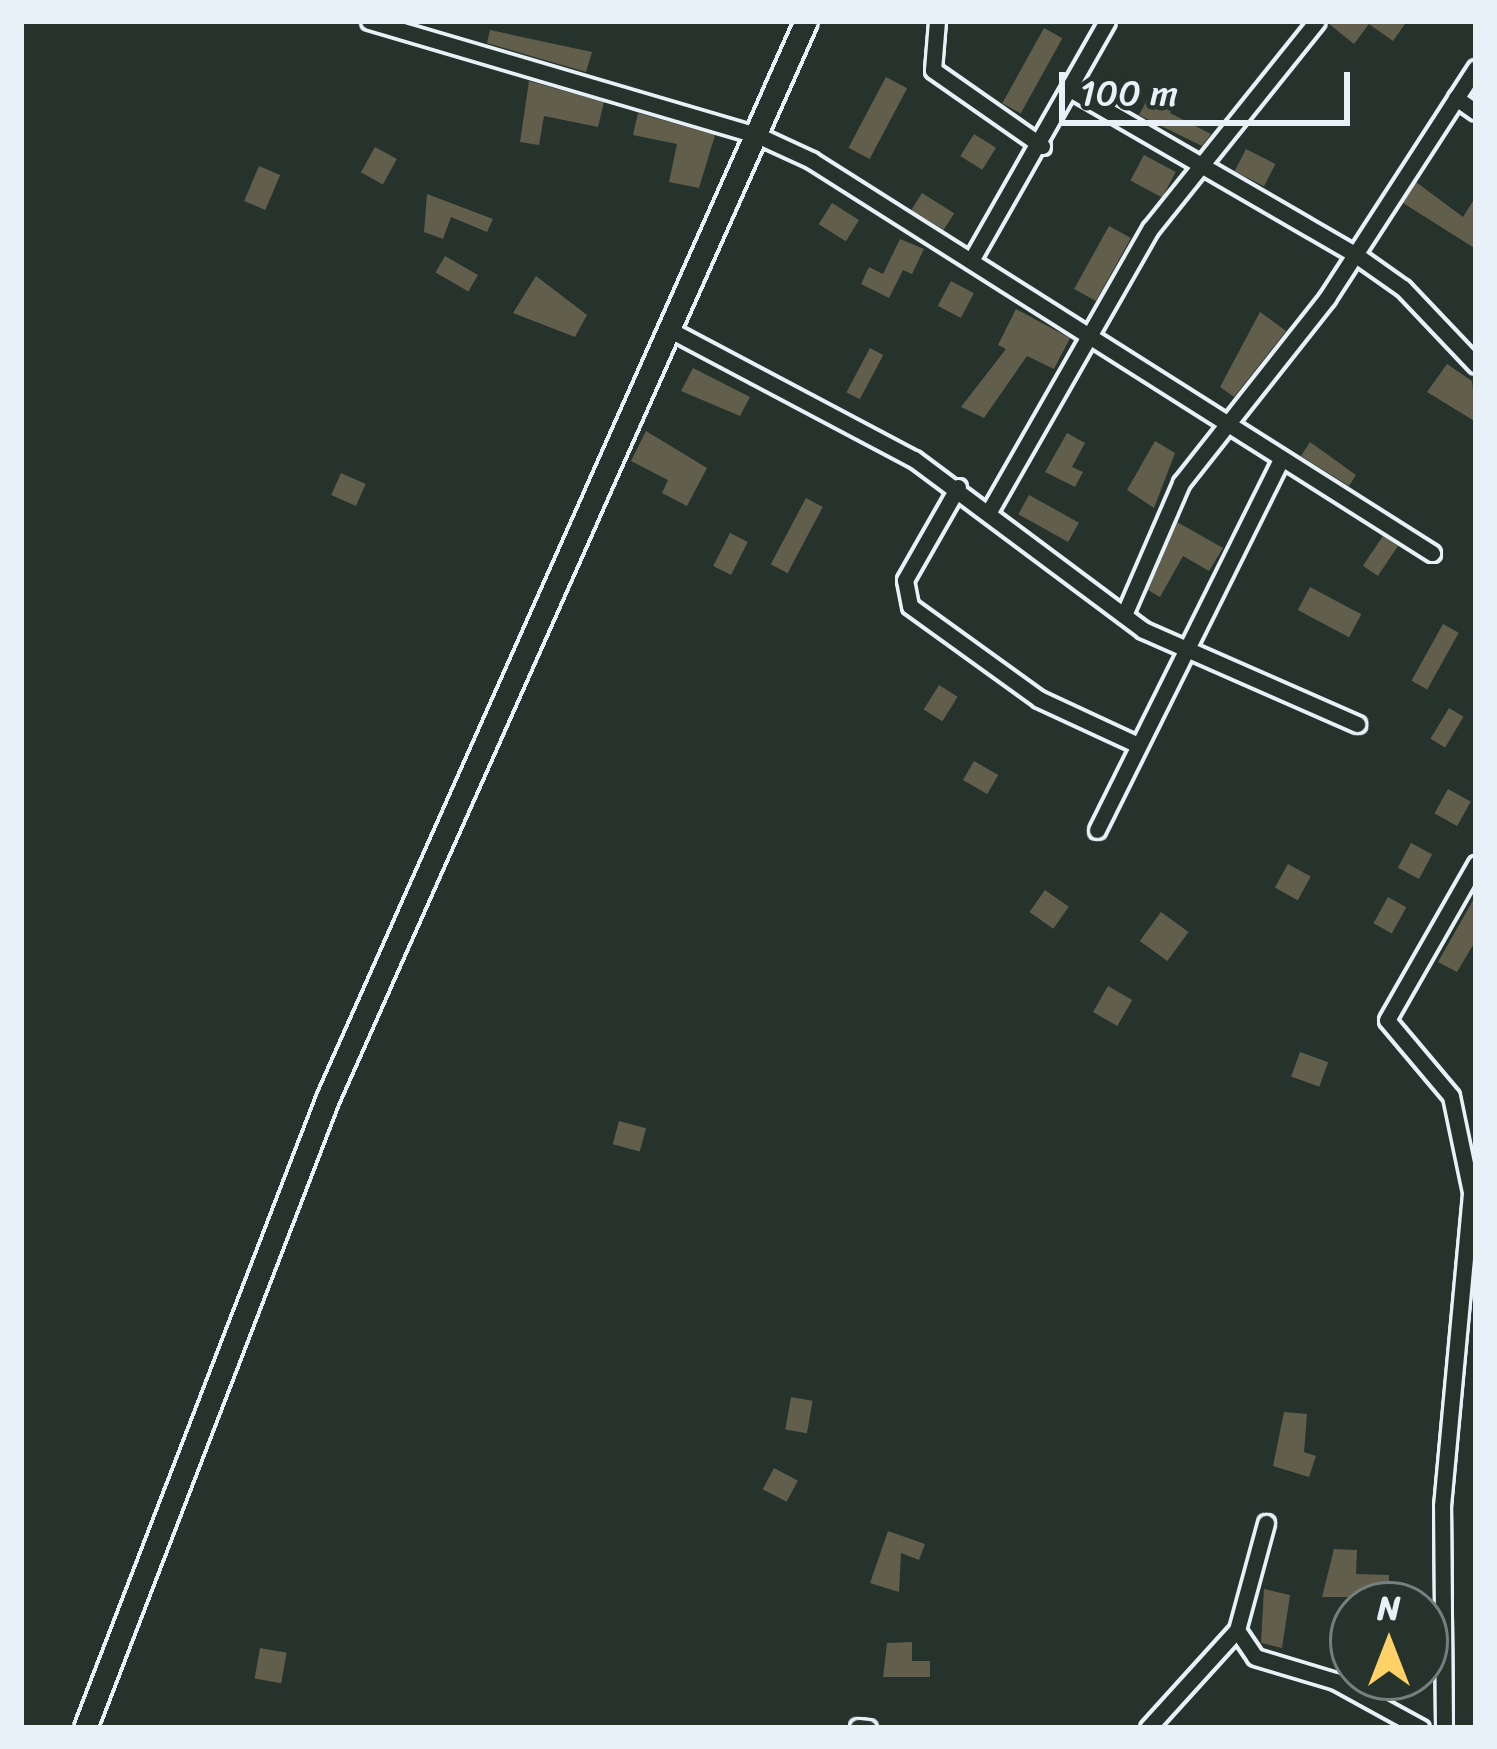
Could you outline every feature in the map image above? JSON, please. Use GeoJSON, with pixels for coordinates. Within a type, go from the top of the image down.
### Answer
{"type":"FeatureCollection","features":[{"type":"Feature","properties":{"kind":"main road"},"geometry":{"type":"LineString","coordinates":[[85,1728],[328,1097],[806,21]]}},
{"type":"Feature","properties":{"kind":"street"},"geometry":{"type":"LineString","coordinates":[[369,21],[757,135],[973,257],[1432,553]]}},
{"type":"Feature","properties":{"kind":"street"},"geometry":{"type":"LineString","coordinates":[[937,21],[933,70],[1042,146]]}},
{"type":"Feature","properties":{"kind":"street"},"geometry":{"type":"LineString","coordinates":[[973,257],[1075,92],[1107,21]]}},
{"type":"Feature","properties":{"kind":"street"},"geometry":{"type":"LineString","coordinates":[[991,508],[1094,337],[1151,228],[1198,163],[1317,21]]}},
{"type":"Feature","properties":{"kind":"street"},"geometry":{"type":"LineString","coordinates":[[1124,615],[1180,483],[1223,419],[1356,255],[1476,68]]}},
{"type":"Feature","properties":{"kind":"street"},"geometry":{"type":"LineString","coordinates":[[1075,92],[1356,255],[1403,288],[1476,365]]}},
{"type":"Feature","properties":{"kind":"street"},"geometry":{"type":"LineString","coordinates":[[1456,98],[1476,112]]}},
{"type":"Feature","properties":{"kind":"street"},"geometry":{"type":"LineString","coordinates":[[668,328],[958,487],[1124,615],[1183,649],[1357,724]]}},
{"type":"Feature","properties":{"kind":"street"},"geometry":{"type":"LineString","coordinates":[[1097,830],[1282,458]]}},
{"type":"Feature","properties":{"kind":"street"},"geometry":{"type":"LineString","coordinates":[[958,487],[905,580],[910,607],[1040,699],[1136,744]]}},
{"type":"Feature","properties":{"kind":"street"},"geometry":{"type":"LineString","coordinates":[[1444,1728],[1442,1506],[1474,1219],[1451,1096],[1387,1020],[1475,867]]}},
{"type":"Feature","properties":{"kind":"street"},"geometry":{"type":"LineString","coordinates":[[1148,1728],[1238,1630],[1266,1523]]}},
{"type":"Feature","properties":{"kind":"street"},"geometry":{"type":"LineString","coordinates":[[1238,1630],[1255,1657],[1335,1681],[1421,1728]]}},
{"type":"Feature","properties":{"kind":"street"},"geometry":{"type":"LineString","coordinates":[[858,1727],[868,1728]]}},
{"type":"Feature","properties":{"kind":"building"},"geometry":{"type":"Polygon","coordinates":[[[1407,21],[1393,41],[1369,24],[1354,44],[1329,24],[1407,21]]]}},
{"type":"Feature","properties":{"kind":"building"},"geometry":{"type":"Polygon","coordinates":[[[1044,28],[1062,38],[1021,113],[1002,103],[1044,28]]]}},
{"type":"Feature","properties":{"kind":"building"},"geometry":{"type":"Polygon","coordinates":[[[490,30],[592,52],[586,72],[487,43],[490,30]]]}},
{"type":"Feature","properties":{"kind":"building"},"geometry":{"type":"Polygon","coordinates":[[[886,77],[907,88],[870,159],[848,148],[886,77]]]}},
{"type":"Feature","properties":{"kind":"building"},"geometry":{"type":"Polygon","coordinates":[[[529,81],[604,102],[598,127],[544,116],[539,145],[520,142],[529,81]]]}},
{"type":"Feature","properties":{"kind":"building"},"geometry":{"type":"Polygon","coordinates":[[[1153,89],[1176,102],[1170,113],[1211,134],[1202,146],[1139,115],[1153,89]]]}},
{"type":"Feature","properties":{"kind":"building"},"geometry":{"type":"Polygon","coordinates":[[[638,113],[715,135],[699,188],[669,182],[677,144],[633,135],[638,113]]]}},
{"type":"Feature","properties":{"kind":"building"},"geometry":{"type":"Polygon","coordinates":[[[974,134],[996,148],[982,170],[960,156],[974,134]]]}},
{"type":"Feature","properties":{"kind":"building"},"geometry":{"type":"Polygon","coordinates":[[[375,147],[397,159],[383,184],[361,172],[375,147]]]}},
{"type":"Feature","properties":{"kind":"building"},"geometry":{"type":"Polygon","coordinates":[[[1246,149],[1275,164],[1264,186],[1235,171],[1246,149]]]}},
{"type":"Feature","properties":{"kind":"building"},"geometry":{"type":"Polygon","coordinates":[[[1144,155],[1176,172],[1162,198],[1130,181],[1144,155]]]}},
{"type":"Feature","properties":{"kind":"building"},"geometry":{"type":"Polygon","coordinates":[[[259,166],[280,175],[265,210],[244,201],[259,166]]]}},
{"type":"Feature","properties":{"kind":"building"},"geometry":{"type":"Polygon","coordinates":[[[1416,182],[1463,217],[1476,196],[1476,249],[1403,203],[1416,182]]]}},
{"type":"Feature","properties":{"kind":"building"},"geometry":{"type":"Polygon","coordinates":[[[922,193],[954,213],[944,230],[911,210],[922,193]]]}},
{"type":"Feature","properties":{"kind":"building"},"geometry":{"type":"Polygon","coordinates":[[[427,194],[493,219],[487,232],[451,217],[443,239],[424,232],[427,194]]]}},
{"type":"Feature","properties":{"kind":"building"},"geometry":{"type":"Polygon","coordinates":[[[832,203],[859,220],[846,241],[819,224],[832,203]]]}},
{"type":"Feature","properties":{"kind":"building"},"geometry":{"type":"Polygon","coordinates":[[[1109,226],[1131,238],[1096,301],[1074,289],[1109,226]]]}},
{"type":"Feature","properties":{"kind":"building"},"geometry":{"type":"Polygon","coordinates":[[[900,239],[924,249],[912,274],[903,270],[889,298],[861,284],[869,267],[883,274],[900,239]]]}},
{"type":"Feature","properties":{"kind":"building"},"geometry":{"type":"Polygon","coordinates":[[[445,256],[478,275],[468,291],[436,272],[445,256]]]}},
{"type":"Feature","properties":{"kind":"building"},"geometry":{"type":"Polygon","coordinates":[[[536,276],[587,315],[575,337],[513,313],[536,276]]]}},
{"type":"Feature","properties":{"kind":"building"},"geometry":{"type":"Polygon","coordinates":[[[951,281],[974,293],[961,318],[938,306],[951,281]]]}},
{"type":"Feature","properties":{"kind":"building"},"geometry":{"type":"Polygon","coordinates":[[[1016,309],[1070,338],[1054,369],[1027,356],[984,418],[961,407],[1006,349],[998,345],[1016,309]]]}},
{"type":"Feature","properties":{"kind":"building"},"geometry":{"type":"Polygon","coordinates":[[[1260,312],[1286,331],[1234,397],[1220,387],[1260,312]]]}},
{"type":"Feature","properties":{"kind":"building"},"geometry":{"type":"Polygon","coordinates":[[[870,348],[883,355],[860,399],[847,392],[870,348]]]}},
{"type":"Feature","properties":{"kind":"building"},"geometry":{"type":"Polygon","coordinates":[[[1447,364],[1472,381],[1476,422],[1427,392],[1447,364]]]}},
{"type":"Feature","properties":{"kind":"building"},"geometry":{"type":"Polygon","coordinates":[[[693,368],[750,397],[740,416],[681,391],[693,368]]]}},
{"type":"Feature","properties":{"kind":"building"},"geometry":{"type":"Polygon","coordinates":[[[646,431],[707,468],[687,506],[662,493],[668,480],[631,461],[646,431]]]}},
{"type":"Feature","properties":{"kind":"building"},"geometry":{"type":"Polygon","coordinates":[[[1067,433],[1085,443],[1072,467],[1083,472],[1075,487],[1045,472],[1067,433]]]}},
{"type":"Feature","properties":{"kind":"building"},"geometry":{"type":"Polygon","coordinates":[[[1155,441],[1175,453],[1154,508],[1127,490],[1155,441]]]}},
{"type":"Feature","properties":{"kind":"building"},"geometry":{"type":"Polygon","coordinates":[[[1310,442],[1356,475],[1349,486],[1301,456],[1310,442]]]}},
{"type":"Feature","properties":{"kind":"building"},"geometry":{"type":"Polygon","coordinates":[[[341,473],[366,484],[356,506],[331,495],[341,473]]]}},
{"type":"Feature","properties":{"kind":"building"},"geometry":{"type":"Polygon","coordinates":[[[1029,495],[1079,523],[1068,542],[1018,514],[1029,495]]]}},
{"type":"Feature","properties":{"kind":"building"},"geometry":{"type":"Polygon","coordinates":[[[806,498],[823,507],[788,573],[771,564],[806,498]]]}},
{"type":"Feature","properties":{"kind":"building"},"geometry":{"type":"Polygon","coordinates":[[[1177,522],[1223,548],[1209,571],[1183,556],[1160,597],[1148,590],[1177,522]]]}},
{"type":"Feature","properties":{"kind":"building"},"geometry":{"type":"Polygon","coordinates":[[[730,533],[748,542],[731,575],[713,566],[730,533]]]}},
{"type":"Feature","properties":{"kind":"building"},"geometry":{"type":"Polygon","coordinates":[[[1383,536],[1398,546],[1378,576],[1363,566],[1383,536]]]}},
{"type":"Feature","properties":{"kind":"building"},"geometry":{"type":"Polygon","coordinates":[[[1310,587],[1361,614],[1349,637],[1298,610],[1310,587]]]}},
{"type":"Feature","properties":{"kind":"building"},"geometry":{"type":"Polygon","coordinates":[[[1443,624],[1459,633],[1427,690],[1411,681],[1443,624]]]}},
{"type":"Feature","properties":{"kind":"building"},"geometry":{"type":"Polygon","coordinates":[[[939,685],[958,697],[942,721],[924,710],[939,685]]]}},
{"type":"Feature","properties":{"kind":"building"},"geometry":{"type":"Polygon","coordinates":[[[1449,708],[1464,717],[1445,748],[1430,739],[1449,708]]]}},
{"type":"Feature","properties":{"kind":"building"},"geometry":{"type":"Polygon","coordinates":[[[974,761],[998,775],[987,794],[963,780],[974,761]]]}},
{"type":"Feature","properties":{"kind":"building"},"geometry":{"type":"Polygon","coordinates":[[[1448,789],[1471,802],[1457,826],[1434,813],[1448,789]]]}},
{"type":"Feature","properties":{"kind":"building"},"geometry":{"type":"Polygon","coordinates":[[[1411,843],[1432,854],[1419,879],[1398,868],[1411,843]]]}},
{"type":"Feature","properties":{"kind":"building"},"geometry":{"type":"Polygon","coordinates":[[[1288,864],[1311,877],[1298,900],[1275,888],[1288,864]]]}},
{"type":"Feature","properties":{"kind":"building"},"geometry":{"type":"Polygon","coordinates":[[[1045,890],[1069,907],[1053,929],[1030,912],[1045,890]]]}},
{"type":"Feature","properties":{"kind":"building"},"geometry":{"type":"Polygon","coordinates":[[[1476,895],[1476,940],[1457,972],[1438,962],[1476,895]]]}},
{"type":"Feature","properties":{"kind":"building"},"geometry":{"type":"Polygon","coordinates":[[[1388,897],[1406,907],[1392,933],[1373,923],[1388,897]]]}},
{"type":"Feature","properties":{"kind":"building"},"geometry":{"type":"Polygon","coordinates":[[[1161,912],[1189,932],[1167,961],[1140,941],[1161,912]]]}},
{"type":"Feature","properties":{"kind":"building"},"geometry":{"type":"Polygon","coordinates":[[[1108,986],[1132,1000],[1117,1026],[1093,1012],[1108,986]]]}},
{"type":"Feature","properties":{"kind":"building"},"geometry":{"type":"Polygon","coordinates":[[[1300,1052],[1328,1062],[1319,1087],[1291,1076],[1300,1052]]]}},
{"type":"Feature","properties":{"kind":"building"},"geometry":{"type":"Polygon","coordinates":[[[619,1121],[646,1128],[640,1151],[613,1144],[619,1121]]]}},
{"type":"Feature","properties":{"kind":"building"},"geometry":{"type":"Polygon","coordinates":[[[791,1397],[813,1401],[807,1433],[785,1429],[791,1397]]]}},
{"type":"Feature","properties":{"kind":"building"},"geometry":{"type":"Polygon","coordinates":[[[1284,1412],[1307,1414],[1304,1452],[1316,1456],[1309,1477],[1273,1466],[1284,1412]]]}},
{"type":"Feature","properties":{"kind":"building"},"geometry":{"type":"Polygon","coordinates":[[[774,1468],[798,1481],[787,1502],[763,1489],[774,1468]]]}},
{"type":"Feature","properties":{"kind":"building"},"geometry":{"type":"Polygon","coordinates":[[[888,1531],[925,1544],[919,1560],[901,1553],[899,1592],[870,1583],[888,1531]]]}},
{"type":"Feature","properties":{"kind":"building"},"geometry":{"type":"Polygon","coordinates":[[[1334,1549],[1357,1550],[1356,1574],[1389,1575],[1389,1581],[1329,1581],[1329,1597],[1322,1597],[1334,1549]]]}},
{"type":"Feature","properties":{"kind":"building"},"geometry":{"type":"Polygon","coordinates":[[[1264,1589],[1290,1595],[1282,1648],[1261,1643],[1264,1589]]]}},
{"type":"Feature","properties":{"kind":"building"},"geometry":{"type":"Polygon","coordinates":[[[912,1642],[912,1661],[930,1661],[930,1677],[883,1677],[887,1643],[912,1642]]]}},
{"type":"Feature","properties":{"kind":"building"},"geometry":{"type":"Polygon","coordinates":[[[260,1648],[287,1653],[281,1683],[255,1679],[260,1648]]]}}]}
